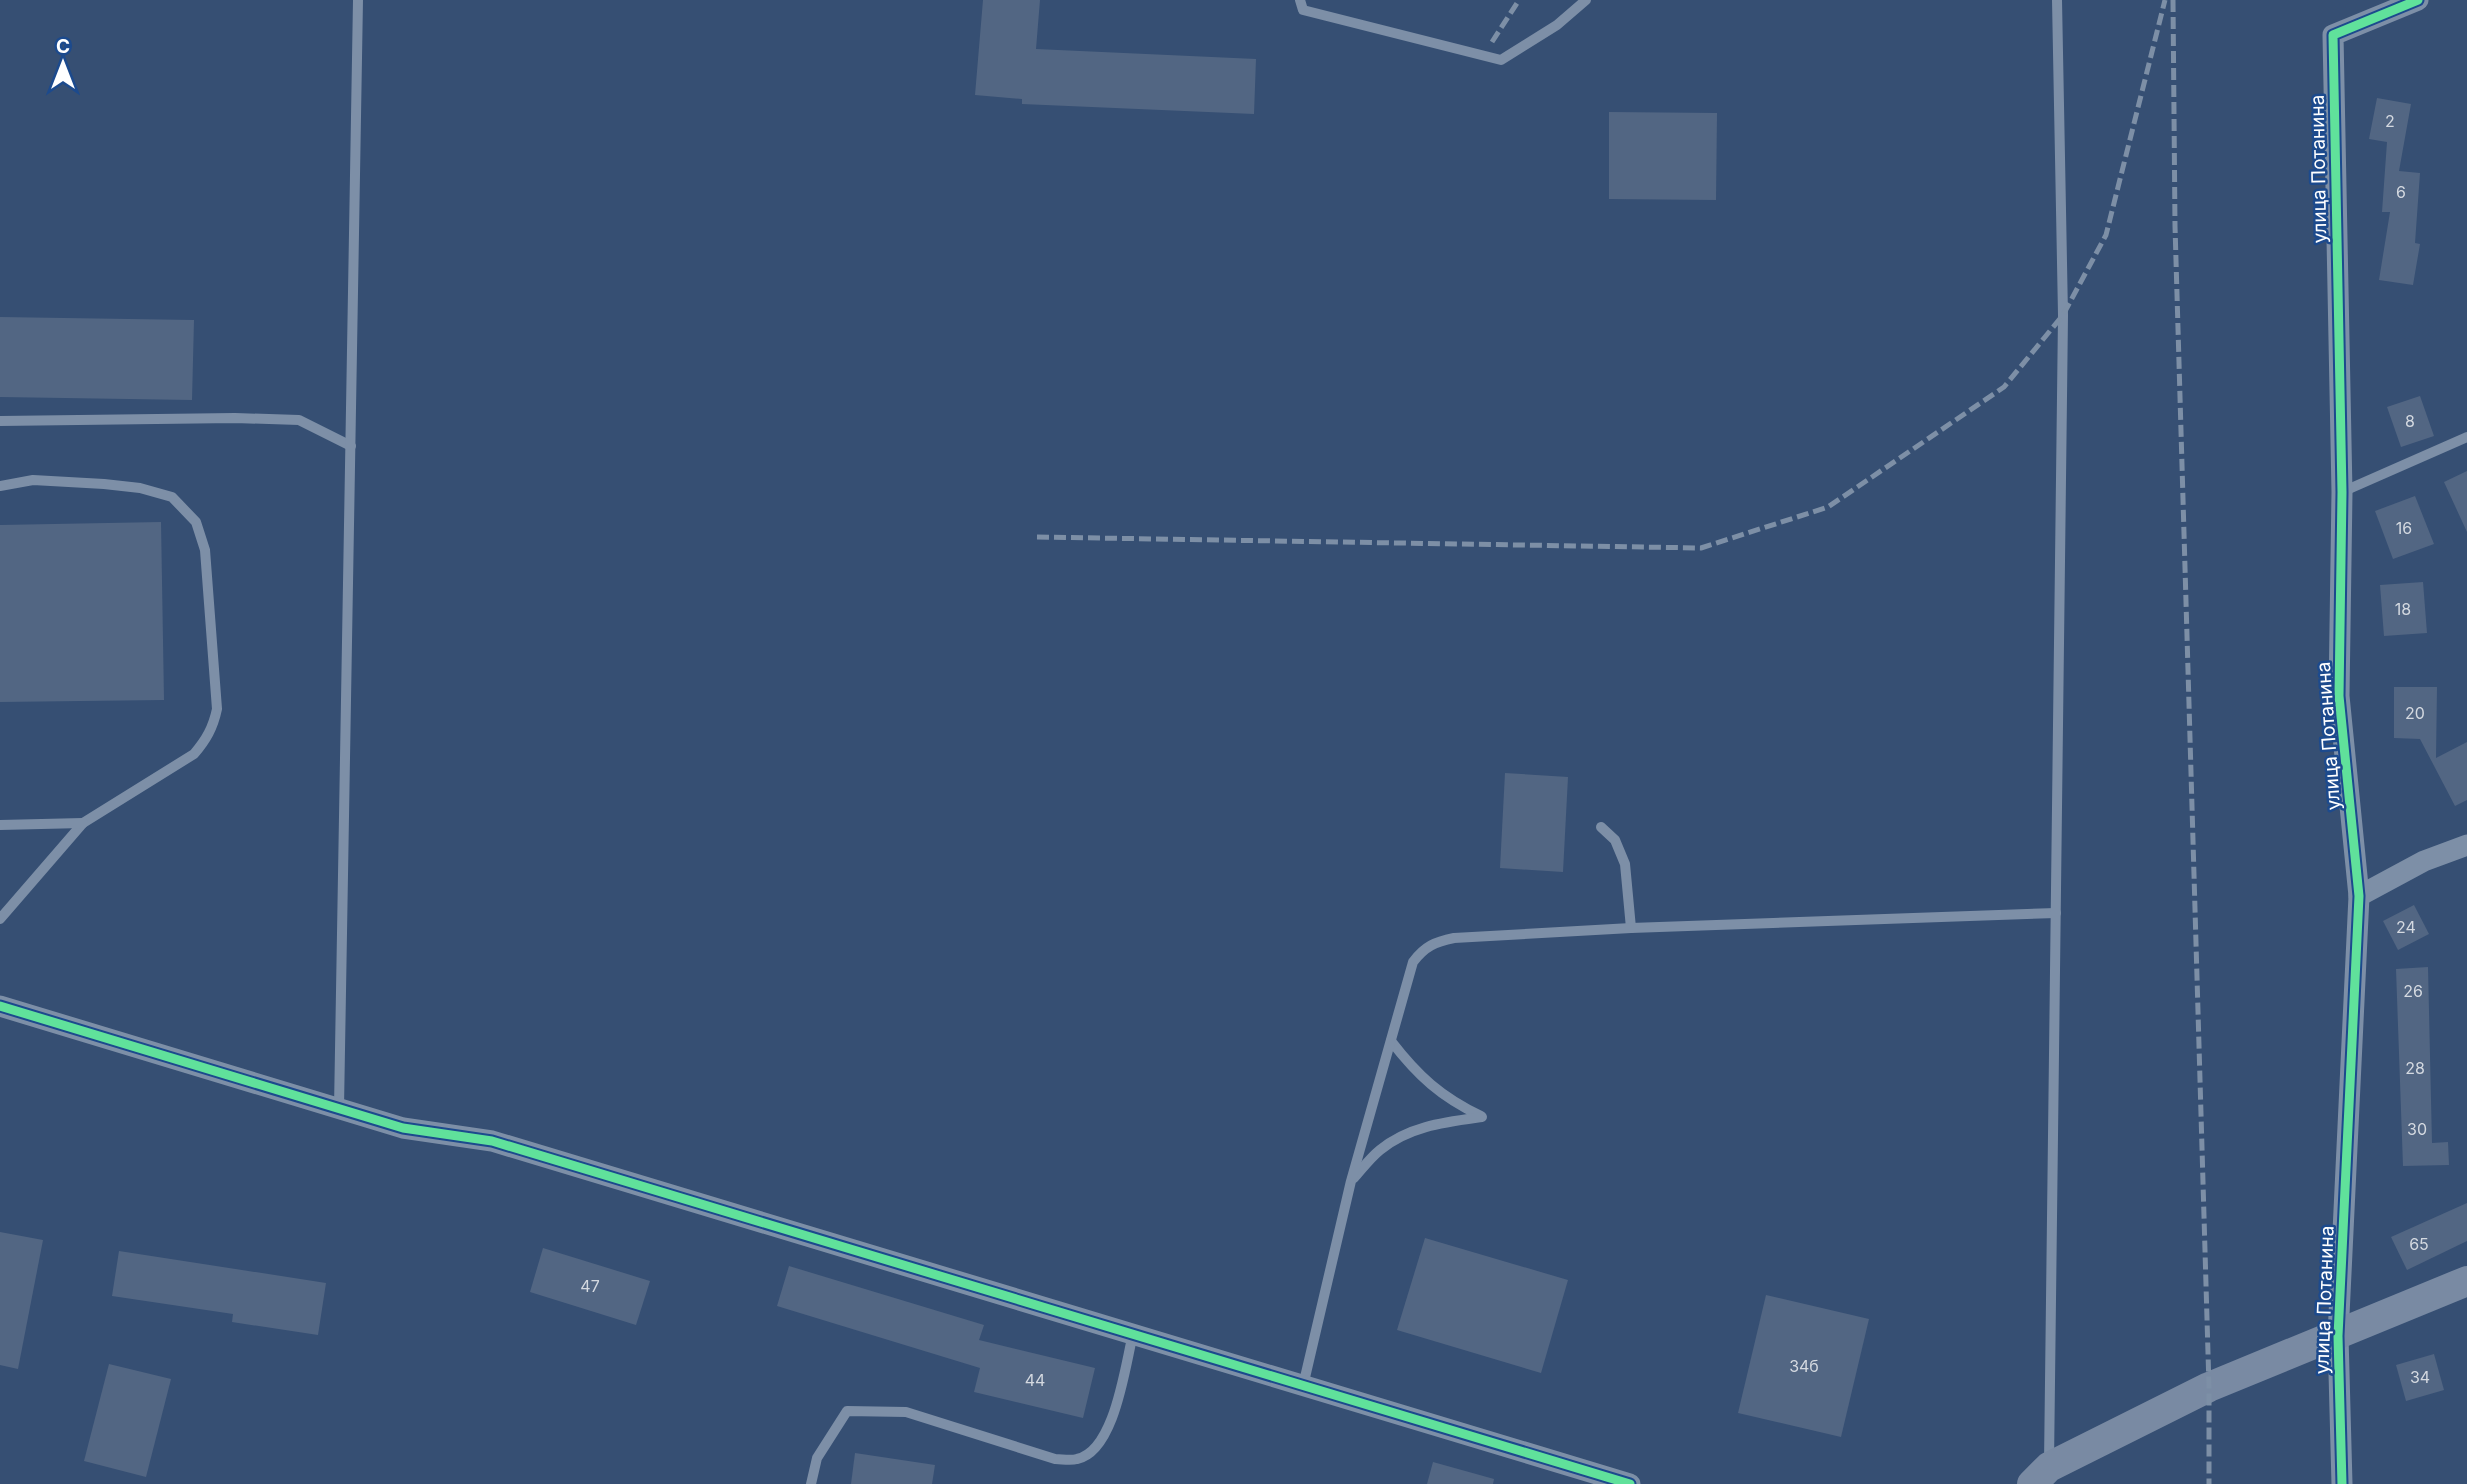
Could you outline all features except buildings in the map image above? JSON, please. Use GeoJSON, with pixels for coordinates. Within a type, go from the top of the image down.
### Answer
{"type":"FeatureCollection","features":[{"type":"Feature","properties":{"kind":"main road"},"geometry":{"type":"LineString","coordinates":[[2041,1476],[2209,1387],[2467,1281]]}},
{"type":"Feature","properties":{"kind":"street","name":"улица Потанина"},"geometry":{"type":"LineString","coordinates":[[2342,1484],[2338,1336],[2359,896],[2339,696],[2342,492],[2333,35],[2418,0]]}},
{"type":"Feature","properties":{"kind":"street"},"geometry":{"type":"LineString","coordinates":[[2359,896],[2424,861],[2467,845]]}},
{"type":"Feature","properties":{"kind":"street"},"geometry":{"type":"LineString","coordinates":[[0,1006],[403,1128],[492,1141],[1630,1484]]}},
{"type":"Feature","properties":{"kind":"lane"},"geometry":{"type":"LineString","coordinates":[[339,1108],[358,0]]}},
{"type":"Feature","properties":{"kind":"lane"},"geometry":{"type":"LineString","coordinates":[[1300,0],[1303,10],[1501,60],[1558,25],[1586,0]]}},
{"type":"Feature","properties":{"kind":"lane"},"geometry":{"type":"LineString","coordinates":[[2041,1476],[2056,913],[2063,315],[2057,0]]}},
{"type":"Feature","properties":{"kind":"lane"},"geometry":{"type":"LineString","coordinates":[[0,421],[235,418],[299,420],[351,446]]}},
{"type":"Feature","properties":{"kind":"lane"},"geometry":{"type":"LineString","coordinates":[[2342,492],[2467,437]]}},
{"type":"Feature","properties":{"kind":"lane"},"geometry":{"type":"LineString","coordinates":[[0,486],[33,480],[104,484],[140,488],[172,497],[196,522],[205,550],[217,709],[205,742],[194,754],[83,823],[0,919]]}},
{"type":"Feature","properties":{"kind":"lane"},"geometry":{"type":"LineString","coordinates":[[0,825],[83,823]]}},
{"type":"Feature","properties":{"kind":"lane"},"geometry":{"type":"LineString","coordinates":[[1601,827],[1615,840],[1625,864],[1631,928]]}},
{"type":"Feature","properties":{"kind":"lane"},"geometry":{"type":"LineString","coordinates":[[1303,1386],[1351,1181],[1413,962],[1421,951],[1434,942],[1454,938],[1631,928],[2056,913]]}},
{"type":"Feature","properties":{"kind":"lane"},"geometry":{"type":"LineString","coordinates":[[1351,1181],[1380,1150],[1404,1134],[1435,1124],[1482,1117],[1454,1103],[1435,1089],[1412,1069],[1391,1041]]}},
{"type":"Feature","properties":{"kind":"lane"},"geometry":{"type":"LineString","coordinates":[[811,1484],[817,1458],[847,1411],[906,1412],[1055,1459],[1078,1459],[1098,1447],[1112,1417],[1133,1334]]}},
{"type":"Feature","properties":{"kind":"railway"},"geometry":{"type":"LineString","coordinates":[[1492,42],[1519,0]]}},
{"type":"Feature","properties":{"kind":"railway"},"geometry":{"type":"LineString","coordinates":[[1037,537],[1701,548],[1828,507],[2004,387],[2063,315],[2106,235],[2165,0]]}},
{"type":"Feature","properties":{"kind":"railway"},"geometry":{"type":"LineString","coordinates":[[2173,0],[2175,226],[2209,1387],[2209,1484]]}},
{"type":"Feature","properties":{"kind":"cycle path"},"geometry":{"type":"LineString","coordinates":[[2342,1484],[2338,1336],[2359,896],[2339,696],[2342,492],[2333,35],[2418,0]]}},
{"type":"Feature","properties":{"kind":"cycle path"},"geometry":{"type":"LineString","coordinates":[[0,1006],[403,1128],[492,1141],[1630,1484]]}}]}
